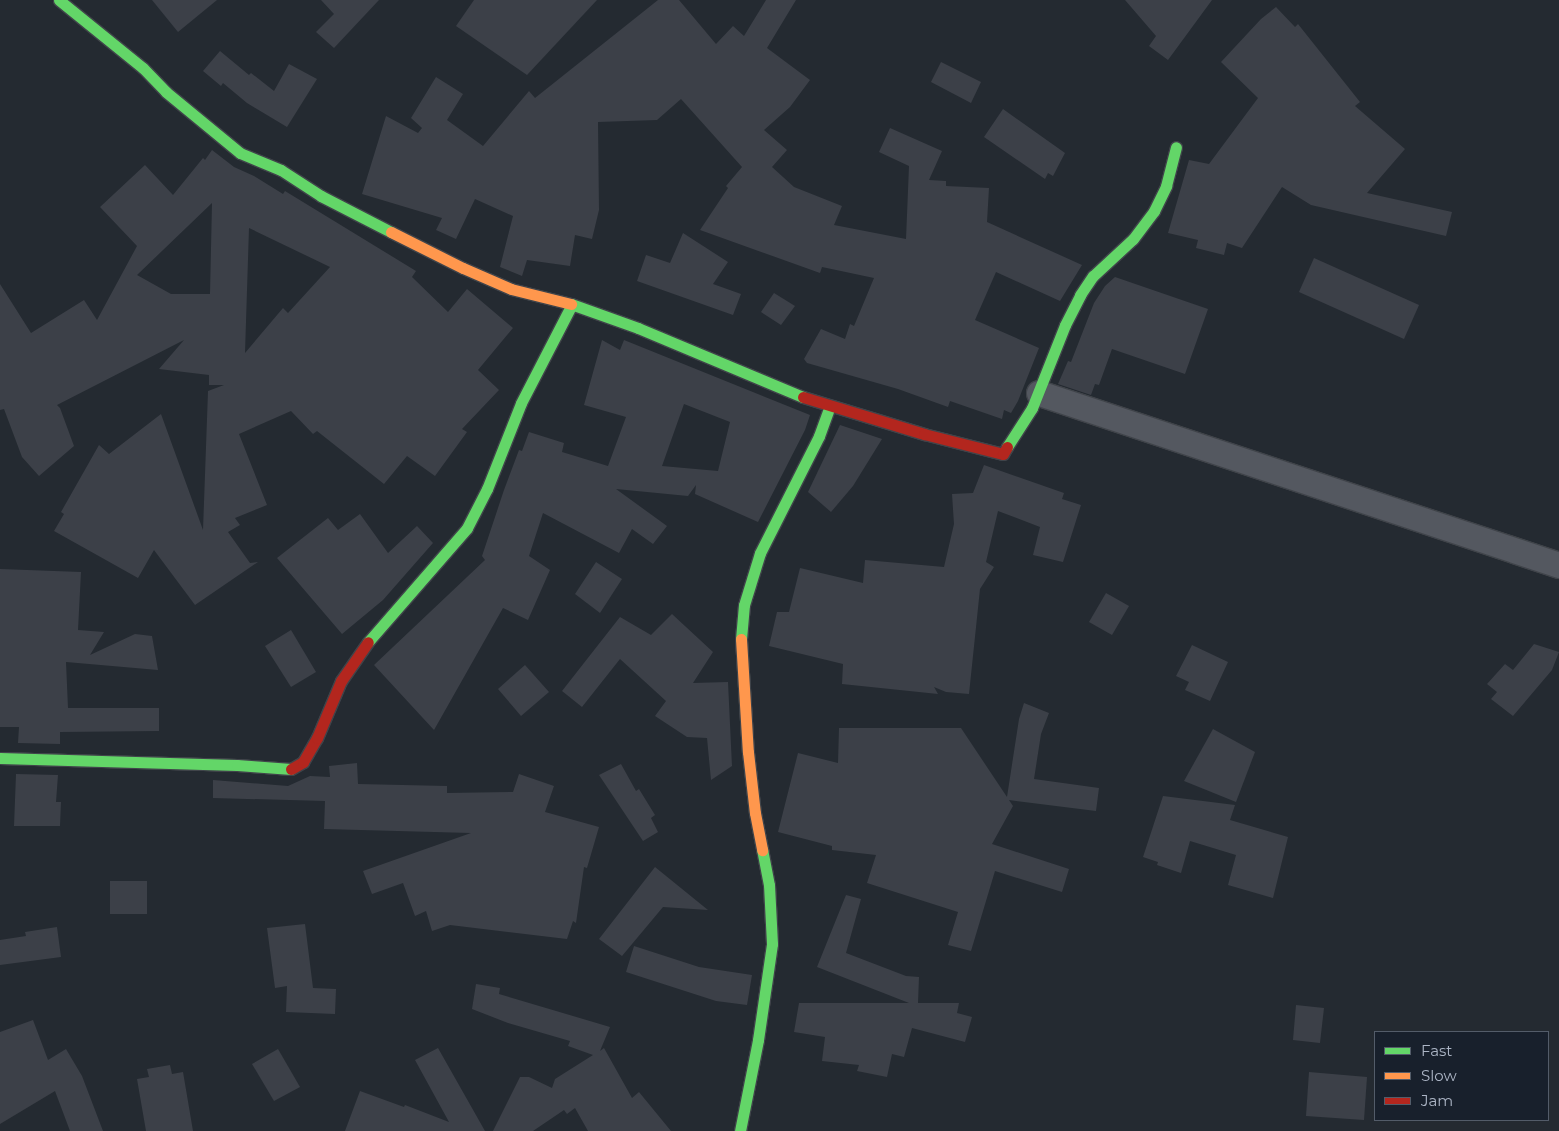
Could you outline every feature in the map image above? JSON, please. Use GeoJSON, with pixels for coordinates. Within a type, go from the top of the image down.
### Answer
{"type":"FeatureCollection","features":[{"type":"Feature","properties":{"kind":"street"},"geometry":{"type":"LineString","coordinates":[[59,0],[143,68],[166,92],[240,153],[281,170],[321,196],[463,268],[511,289],[572,304],[646,331],[782,389],[830,406],[924,434],[1003,454],[1016,437],[1039,393],[1065,325],[1080,296],[1093,276],[1133,240],[1154,211],[1166,186],[1176,146]]}},
{"type":"Feature","properties":{"kind":"street"},"geometry":{"type":"LineString","coordinates":[[0,758],[237,765],[289,770],[303,762],[317,738],[341,681],[363,647],[467,528],[487,489],[521,402],[572,304]]}},
{"type":"Feature","properties":{"kind":"street"},"geometry":{"type":"LineString","coordinates":[[1039,393],[1559,565]]}},
{"type":"Feature","properties":{"kind":"street"},"geometry":{"type":"LineString","coordinates":[[740,1131],[750,1072],[758,1040],[772,944],[769,885],[755,813],[748,752],[741,644],[744,605],[760,553],[819,436],[830,406]]}},
{"type":"Feature","properties":{"kind":"building"},"geometry":{"type":"Polygon","coordinates":[[[152,0],[217,0],[178,32],[152,0]]]}},
{"type":"Feature","properties":{"kind":"building"},"geometry":{"type":"Polygon","coordinates":[[[321,0],[379,0],[334,48],[316,32],[334,14],[321,0]]]}},
{"type":"Feature","properties":{"kind":"building"},"geometry":{"type":"Polygon","coordinates":[[[474,0],[597,0],[527,75],[456,26],[474,0]]]}},
{"type":"Feature","properties":{"kind":"building"},"geometry":{"type":"Polygon","coordinates":[[[658,0],[679,0],[716,44],[733,26],[744,36],[766,0],[796,0],[767,48],[810,80],[790,107],[764,130],[787,150],[772,167],[794,187],[842,206],[834,225],[906,239],[909,166],[879,152],[890,128],[942,151],[929,180],[946,181],[946,186],[989,188],[987,222],[1082,265],[1060,301],[996,272],[975,320],[1039,348],[1018,401],[1011,413],[1004,410],[1002,419],[950,401],[948,407],[898,389],[807,363],[804,359],[821,329],[845,339],[850,324],[854,326],[874,278],[822,267],[820,273],[700,230],[728,188],[726,186],[742,167],[681,99],[657,120],[598,122],[599,210],[592,239],[575,235],[570,266],[527,260],[522,276],[500,267],[513,216],[475,199],[456,239],[436,230],[442,218],[362,194],[386,116],[418,133],[422,128],[411,118],[436,77],[463,94],[447,120],[483,146],[529,91],[535,98],[658,0]]]}},
{"type":"Feature","properties":{"kind":"building"},"geometry":{"type":"Polygon","coordinates":[[[1125,0],[1212,0],[1168,60],[1149,46],[1156,36],[1125,0]]]}},
{"type":"Feature","properties":{"kind":"building"},"geometry":{"type":"Polygon","coordinates":[[[1276,7],[1295,27],[1298,24],[1360,102],[1355,106],[1405,149],[1367,193],[1452,212],[1446,236],[1311,205],[1282,187],[1242,248],[1227,243],[1224,255],[1196,248],[1198,240],[1168,233],[1189,160],[1209,164],[1258,98],[1221,62],[1261,19],[1276,7]]]}},
{"type":"Feature","properties":{"kind":"building"},"geometry":{"type":"Polygon","coordinates":[[[220,51],[249,75],[251,73],[274,91],[289,64],[317,79],[287,127],[247,103],[223,83],[221,86],[203,71],[220,51]]]}},
{"type":"Feature","properties":{"kind":"building"},"geometry":{"type":"Polygon","coordinates":[[[941,62],[981,82],[971,103],[931,82],[941,62]]]}},
{"type":"Feature","properties":{"kind":"building"},"geometry":{"type":"Polygon","coordinates":[[[1003,109],[1065,153],[1053,176],[1048,173],[1045,179],[984,137],[1003,109]]]}},
{"type":"Feature","properties":{"kind":"building"},"geometry":{"type":"Polygon","coordinates":[[[212,150],[234,167],[254,176],[283,194],[285,191],[416,271],[412,277],[448,312],[467,289],[513,328],[478,370],[499,390],[462,429],[467,432],[435,476],[407,456],[384,484],[317,431],[313,434],[291,411],[239,434],[267,505],[235,518],[240,525],[228,532],[250,563],[258,562],[195,605],[154,550],[138,578],[54,531],[64,514],[61,512],[99,445],[109,454],[161,414],[203,530],[208,391],[224,385],[209,385],[209,375],[159,369],[184,340],[57,405],[60,408],[74,446],[39,476],[22,457],[4,409],[0,410],[0,284],[31,333],[84,300],[97,320],[137,246],[100,207],[145,165],[173,195],[203,158],[205,160],[212,150]],[[212,203],[137,275],[171,294],[210,294],[212,203]],[[249,228],[245,353],[283,308],[288,313],[330,267],[249,228]]]}},
{"type":"Feature","properties":{"kind":"building"},"geometry":{"type":"Polygon","coordinates":[[[683,233],[728,262],[713,284],[741,294],[733,315],[637,281],[646,255],[670,263],[683,233]]]}},
{"type":"Feature","properties":{"kind":"building"},"geometry":{"type":"Polygon","coordinates":[[[1314,258],[1419,305],[1404,339],[1299,292],[1314,258]]]}},
{"type":"Feature","properties":{"kind":"building"},"geometry":{"type":"Polygon","coordinates":[[[1115,277],[1208,309],[1185,374],[1112,349],[1099,385],[1095,384],[1091,395],[1058,384],[1068,361],[1071,362],[1094,303],[1105,286],[1115,277]]]}},
{"type":"Feature","properties":{"kind":"building"},"geometry":{"type":"Polygon","coordinates":[[[774,293],[795,306],[781,325],[761,312],[774,293]]]}},
{"type":"Feature","properties":{"kind":"building"},"geometry":{"type":"Polygon","coordinates":[[[602,340],[620,350],[624,340],[810,415],[805,430],[758,522],[695,494],[696,485],[688,496],[616,489],[667,526],[653,544],[632,529],[619,553],[543,513],[529,556],[550,570],[528,620],[503,608],[434,730],[374,665],[485,560],[482,556],[504,490],[519,450],[522,451],[529,432],[564,443],[562,452],[608,466],[626,417],[584,405],[602,340]],[[684,404],[662,466],[718,471],[730,422],[684,404]]]}},
{"type":"Feature","properties":{"kind":"building"},"geometry":{"type":"Polygon","coordinates":[[[840,425],[882,439],[853,486],[831,512],[808,492],[840,425]]]}},
{"type":"Feature","properties":{"kind":"building"},"geometry":{"type":"Polygon","coordinates":[[[984,465],[1064,493],[1062,499],[1081,505],[1063,562],[1033,555],[1040,527],[998,511],[986,562],[994,567],[980,589],[969,694],[946,692],[934,687],[938,694],[842,684],[843,664],[769,646],[777,612],[789,612],[800,568],[863,583],[865,560],[944,567],[954,524],[952,494],[973,493],[984,465]]]}},
{"type":"Feature","properties":{"kind":"building"},"geometry":{"type":"Polygon","coordinates":[[[360,514],[388,553],[417,526],[433,543],[383,600],[342,634],[277,558],[328,518],[338,530],[360,514]]]}},
{"type":"Feature","properties":{"kind":"building"},"geometry":{"type":"Polygon","coordinates":[[[596,562],[622,579],[600,613],[575,594],[596,562]]]}},
{"type":"Feature","properties":{"kind":"building"},"geometry":{"type":"Polygon","coordinates":[[[0,569],[81,572],[78,630],[104,632],[90,655],[135,634],[152,636],[158,670],[66,662],[68,708],[159,708],[159,731],[60,732],[60,744],[18,743],[19,727],[0,727],[0,569]]]}},
{"type":"Feature","properties":{"kind":"building"},"geometry":{"type":"Polygon","coordinates":[[[1106,593],[1129,606],[1112,635],[1089,622],[1106,593]]]}},
{"type":"Feature","properties":{"kind":"building"},"geometry":{"type":"Polygon","coordinates":[[[672,614],[713,652],[693,683],[728,682],[732,766],[711,780],[707,738],[687,737],[655,716],[666,701],[620,659],[582,707],[562,691],[620,617],[651,635],[672,614]]]}},
{"type":"Feature","properties":{"kind":"building"},"geometry":{"type":"Polygon","coordinates":[[[291,630],[316,672],[291,687],[265,646],[291,630]]]}},
{"type":"Feature","properties":{"kind":"building"},"geometry":{"type":"Polygon","coordinates":[[[1534,644],[1559,652],[1552,670],[1513,716],[1491,699],[1497,692],[1487,684],[1505,664],[1513,670],[1534,644]]]}},
{"type":"Feature","properties":{"kind":"building"},"geometry":{"type":"Polygon","coordinates":[[[1192,645],[1228,662],[1210,701],[1185,690],[1189,682],[1176,676],[1192,645]]]}},
{"type":"Feature","properties":{"kind":"building"},"geometry":{"type":"Polygon","coordinates":[[[525,665],[549,692],[521,716],[498,689],[525,665]]]}},
{"type":"Feature","properties":{"kind":"building"},"geometry":{"type":"Polygon","coordinates":[[[1024,703],[1049,713],[1041,734],[1034,779],[1099,788],[1096,811],[1009,800],[1013,806],[992,844],[1069,869],[1062,892],[995,871],[971,951],[948,945],[958,912],[867,883],[876,855],[832,850],[832,846],[778,832],[798,753],[838,763],[839,728],[961,728],[1007,797],[1019,719],[1024,703]]]}},
{"type":"Feature","properties":{"kind":"building"},"geometry":{"type":"Polygon","coordinates":[[[1213,729],[1255,752],[1236,802],[1184,781],[1213,729]]]}},
{"type":"Feature","properties":{"kind":"building"},"geometry":{"type":"Polygon","coordinates":[[[357,763],[358,784],[447,786],[447,793],[513,792],[519,774],[554,786],[545,812],[599,827],[587,868],[584,867],[576,923],[573,921],[567,939],[450,925],[432,931],[426,911],[415,916],[403,883],[372,894],[363,871],[471,833],[324,829],[325,801],[213,798],[213,780],[288,786],[310,776],[330,777],[329,766],[357,763]]]}},
{"type":"Feature","properties":{"kind":"building"},"geometry":{"type":"Polygon","coordinates":[[[621,764],[636,791],[639,789],[655,815],[651,818],[658,832],[643,841],[599,775],[621,764]]]}},
{"type":"Feature","properties":{"kind":"building"},"geometry":{"type":"Polygon","coordinates":[[[16,774],[58,775],[56,802],[61,802],[60,826],[14,826],[16,774]]]}},
{"type":"Feature","properties":{"kind":"building"},"geometry":{"type":"Polygon","coordinates":[[[1163,796],[1235,805],[1230,820],[1288,837],[1273,898],[1228,885],[1236,855],[1190,841],[1181,873],[1157,865],[1158,862],[1143,857],[1163,796]]]}},
{"type":"Feature","properties":{"kind":"building"},"geometry":{"type":"Polygon","coordinates":[[[655,867],[708,910],[663,907],[622,956],[599,939],[655,867]]]}},
{"type":"Feature","properties":{"kind":"building"},"geometry":{"type":"Polygon","coordinates":[[[110,881],[147,881],[147,914],[110,914],[110,881]]]}},
{"type":"Feature","properties":{"kind":"building"},"geometry":{"type":"Polygon","coordinates":[[[846,895],[861,899],[846,953],[906,976],[919,977],[918,1003],[959,1003],[957,1013],[972,1017],[965,1042],[912,1028],[904,1057],[892,1054],[887,1077],[857,1071],[859,1065],[822,1061],[825,1037],[794,1032],[799,1003],[909,1003],[817,967],[846,895]]]}},
{"type":"Feature","properties":{"kind":"building"},"geometry":{"type":"Polygon","coordinates":[[[305,924],[313,988],[336,989],[335,1014],[286,1012],[287,986],[275,988],[267,928],[305,924]]]}},
{"type":"Feature","properties":{"kind":"building"},"geometry":{"type":"Polygon","coordinates":[[[57,927],[61,957],[0,965],[0,940],[26,936],[25,932],[57,927]]]}},
{"type":"Feature","properties":{"kind":"building"},"geometry":{"type":"Polygon","coordinates":[[[634,946],[699,967],[752,975],[747,1005],[716,1001],[626,972],[634,946]]]}},
{"type":"Feature","properties":{"kind":"building"},"geometry":{"type":"Polygon","coordinates":[[[476,984],[500,988],[499,994],[610,1027],[600,1051],[604,1048],[632,1098],[639,1092],[671,1131],[588,1131],[575,1108],[567,1114],[564,1110],[533,1131],[493,1131],[520,1077],[529,1077],[552,1088],[555,1079],[593,1055],[568,1046],[570,1041],[508,1023],[472,1009],[476,984]]]}},
{"type":"Feature","properties":{"kind":"building"},"geometry":{"type":"Polygon","coordinates":[[[1296,1005],[1324,1008],[1320,1043],[1293,1040],[1296,1005]]]}},
{"type":"Feature","properties":{"kind":"building"},"geometry":{"type":"Polygon","coordinates":[[[33,1020],[48,1060],[66,1049],[82,1076],[103,1131],[70,1131],[55,1091],[0,1124],[0,1032],[33,1020]]]}},
{"type":"Feature","properties":{"kind":"building"},"geometry":{"type":"Polygon","coordinates":[[[438,1048],[485,1131],[345,1131],[360,1091],[404,1107],[405,1105],[449,1122],[415,1060],[438,1048]]]}},
{"type":"Feature","properties":{"kind":"building"},"geometry":{"type":"Polygon","coordinates":[[[278,1049],[300,1087],[274,1101],[252,1064],[278,1049]]]}},
{"type":"Feature","properties":{"kind":"building"},"geometry":{"type":"Polygon","coordinates":[[[170,1065],[172,1074],[183,1072],[193,1131],[146,1131],[137,1079],[149,1077],[147,1069],[170,1065]]]}},
{"type":"Feature","properties":{"kind":"building"},"geometry":{"type":"Polygon","coordinates":[[[1309,1072],[1367,1077],[1364,1120],[1306,1116],[1309,1072]]]}},
{"type":"Feature","properties":{"kind":"traffic: fast"},"geometry":{"type":"LineString","coordinates":[[59,0],[143,68],[166,92],[240,153],[281,170],[321,196],[391,232]]}},
{"type":"Feature","properties":{"kind":"traffic: fast"},"geometry":{"type":"LineString","coordinates":[[1007,447],[1032,408],[1065,325],[1080,295],[1093,276],[1133,239],[1154,211],[1166,186],[1176,147]]}},
{"type":"Feature","properties":{"kind":"traffic: fast"},"geometry":{"type":"LineString","coordinates":[[571,304],[638,328],[803,397]]}},
{"type":"Feature","properties":{"kind":"traffic: fast"},"geometry":{"type":"LineString","coordinates":[[368,642],[467,528],[487,489],[521,403],[572,304]]}},
{"type":"Feature","properties":{"kind":"traffic: fast"},"geometry":{"type":"LineString","coordinates":[[741,639],[744,605],[760,553],[819,436],[830,406]]}},
{"type":"Feature","properties":{"kind":"traffic: fast"},"geometry":{"type":"LineString","coordinates":[[0,758],[237,765],[291,769]]}},
{"type":"Feature","properties":{"kind":"traffic: fast"},"geometry":{"type":"LineString","coordinates":[[740,1131],[758,1040],[772,944],[769,885],[762,850]]}},
{"type":"Feature","properties":{"kind":"traffic: slow"},"geometry":{"type":"LineString","coordinates":[[391,232],[463,268],[511,289],[571,304]]}},
{"type":"Feature","properties":{"kind":"traffic: slow"},"geometry":{"type":"LineString","coordinates":[[741,639],[748,752],[755,813],[762,850]]}},
{"type":"Feature","properties":{"kind":"traffic: jam"},"geometry":{"type":"LineString","coordinates":[[803,397],[924,434],[1003,454],[1007,447]]}},
{"type":"Feature","properties":{"kind":"traffic: jam"},"geometry":{"type":"LineString","coordinates":[[291,769],[303,762],[317,738],[341,681],[368,642]]}}]}
